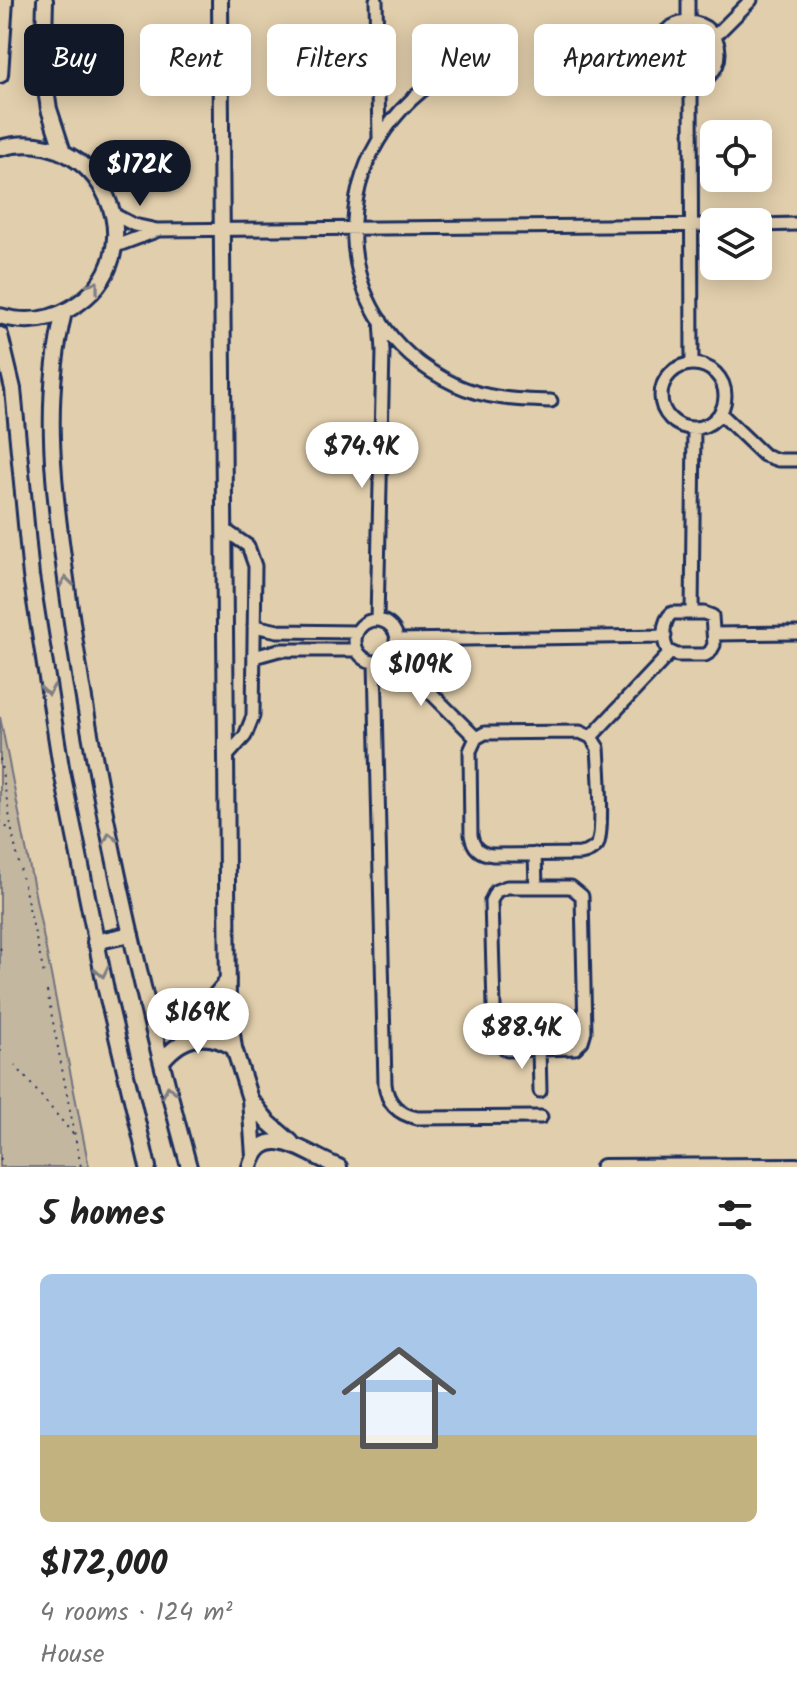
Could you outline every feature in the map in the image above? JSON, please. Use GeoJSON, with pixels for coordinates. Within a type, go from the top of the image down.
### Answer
{"type":"FeatureCollection","features":[{"type":"Feature","properties":{"kind":"main road"},"geometry":{"type":"LineString","coordinates":[[0,75],[5,0]]}},
{"type":"Feature","properties":{"kind":"main road"},"geometry":{"type":"LineString","coordinates":[[45,0],[43,72],[49,109],[63,152]]}},
{"type":"Feature","properties":{"kind":"main road"},"geometry":{"type":"LineString","coordinates":[[220,0],[228,980],[234,1048],[250,1099],[252,1161]]}},
{"type":"Feature","properties":{"kind":"main road"},"geometry":{"type":"LineString","coordinates":[[0,148],[31,144],[63,152],[92,172],[105,192],[113,214],[113,247],[100,281],[84,299],[64,312],[28,320],[0,316]]}},
{"type":"Feature","properties":{"kind":"main road"},"geometry":{"type":"LineString","coordinates":[[64,312],[52,370],[50,404],[63,555],[78,671],[131,934],[189,1167]]}},
{"type":"Feature","properties":{"kind":"main road"},"geometry":{"type":"LineString","coordinates":[[0,335],[13,389],[27,537],[44,667],[95,942],[148,1167]]}},
{"type":"Feature","properties":{"kind":"main road"},"geometry":{"type":"LineString","coordinates":[[95,942],[131,934]]}},
{"type":"Feature","properties":{"kind":"main road"},"geometry":{"type":"LineString","coordinates":[[147,1005],[171,1015],[195,1013],[208,1005],[228,980]]}},
{"type":"Feature","properties":{"kind":"main road"},"geometry":{"type":"LineString","coordinates":[[162,1061],[176,1046],[200,1037],[217,1038],[234,1048]]}},
{"type":"Feature","properties":{"kind":"main road"},"geometry":{"type":"LineString","coordinates":[[250,1099],[269,1123],[308,1160],[339,1167]]}},
{"type":"Feature","properties":{"kind":"main road"},"geometry":{"type":"LineString","coordinates":[[252,1161],[267,1144],[292,1143]]}},
{"type":"Feature","properties":{"kind":"main road"},"geometry":{"type":"LineString","coordinates":[[603,1167],[797,1166]]}},
{"type":"Feature","properties":{"kind":"street"},"geometry":{"type":"LineString","coordinates":[[376,0],[379,138]]}},
{"type":"Feature","properties":{"kind":"street"},"geometry":{"type":"LineString","coordinates":[[688,0],[688,22]]}},
{"type":"Feature","properties":{"kind":"street"},"geometry":{"type":"LineString","coordinates":[[715,36],[751,0]]}},
{"type":"Feature","properties":{"kind":"street"},"geometry":{"type":"LineString","coordinates":[[679,24],[694,24]]}},
{"type":"Feature","properties":{"kind":"street"},"geometry":{"type":"LineString","coordinates":[[715,41],[719,55],[715,68]]}},
{"type":"Feature","properties":{"kind":"street"},"geometry":{"type":"LineString","coordinates":[[416,96],[379,138],[362,176],[354,229],[356,257],[363,284],[381,320],[404,350],[428,369],[472,391],[503,399],[551,401]]}},
{"type":"Feature","properties":{"kind":"street"},"geometry":{"type":"LineString","coordinates":[[691,96],[692,364]]}},
{"type":"Feature","properties":{"kind":"street"},"geometry":{"type":"LineString","coordinates":[[379,98],[390,105],[404,106]]}},
{"type":"Feature","properties":{"kind":"street"},"geometry":{"type":"LineString","coordinates":[[113,214],[134,225],[157,230],[700,225]]}},
{"type":"Feature","properties":{"kind":"street"},"geometry":{"type":"LineString","coordinates":[[772,225],[797,224]]}},
{"type":"Feature","properties":{"kind":"street"},"geometry":{"type":"LineString","coordinates":[[113,247],[157,230]]}},
{"type":"Feature","properties":{"kind":"street"},"geometry":{"type":"LineString","coordinates":[[377,620],[383,361],[381,320]]}},
{"type":"Feature","properties":{"kind":"street"},"geometry":{"type":"LineString","coordinates":[[383,361],[393,353],[404,350]]}},
{"type":"Feature","properties":{"kind":"street"},"geometry":{"type":"LineString","coordinates":[[692,364],[710,369],[722,383],[725,401],[720,413],[706,426],[682,426],[671,420],[664,410],[661,398],[663,385],[680,367],[692,364]]}},
{"type":"Feature","properties":{"kind":"street"},"geometry":{"type":"LineString","coordinates":[[720,413],[764,455],[778,460],[797,460]]}},
{"type":"Feature","properties":{"kind":"street"},"geometry":{"type":"LineString","coordinates":[[692,613],[694,428]]}},
{"type":"Feature","properties":{"kind":"street"},"geometry":{"type":"LineString","coordinates":[[225,530],[245,542],[253,555],[254,626],[252,721],[245,736],[227,756]]}},
{"type":"Feature","properties":{"kind":"street"},"geometry":{"type":"LineString","coordinates":[[591,737],[670,653],[708,654],[713,647],[712,616],[707,613],[669,615],[665,621],[665,636],[666,648],[670,653]]}},
{"type":"Feature","properties":{"kind":"street"},"geometry":{"type":"LineString","coordinates":[[377,620],[391,627],[396,640],[392,654],[385,660],[375,662],[367,660],[357,650],[355,641],[357,632],[368,622],[377,620]]}},
{"type":"Feature","properties":{"kind":"street"},"geometry":{"type":"LineString","coordinates":[[254,626],[284,631],[357,632]]}},
{"type":"Feature","properties":{"kind":"street"},"geometry":{"type":"LineString","coordinates":[[284,631],[288,641],[284,650]]}},
{"type":"Feature","properties":{"kind":"street"},"geometry":{"type":"LineString","coordinates":[[714,634],[797,633]]}},
{"type":"Feature","properties":{"kind":"street"},"geometry":{"type":"LineString","coordinates":[[396,640],[665,636]]}},
{"type":"Feature","properties":{"kind":"street"},"geometry":{"type":"LineString","coordinates":[[254,657],[284,650],[357,650]]}},
{"type":"Feature","properties":{"kind":"street"},"geometry":{"type":"LineString","coordinates":[[392,654],[476,738]]}},
{"type":"Feature","properties":{"kind":"street"},"geometry":{"type":"LineString","coordinates":[[375,662],[387,1096],[399,1111],[417,1118],[541,1117]]}},
{"type":"Feature","properties":{"kind":"street"},"geometry":{"type":"LineString","coordinates":[[575,732],[591,737],[598,752],[599,842],[593,849],[584,853],[488,855],[480,851],[471,835],[470,751],[476,738],[485,733],[575,732]]}},
{"type":"Feature","properties":{"kind":"street"},"geometry":{"type":"LineString","coordinates":[[535,854],[536,887]]}},
{"type":"Feature","properties":{"kind":"street"},"geometry":{"type":"LineString","coordinates":[[571,887],[579,891],[583,902],[585,1035],[575,1048],[539,1050],[507,1050],[495,1041],[490,905],[499,889],[571,887]]}},
{"type":"Feature","properties":{"kind":"street"},"geometry":{"type":"LineString","coordinates":[[539,1050],[540,1091]]}},
{"type":"Feature","properties":{"kind":"path"},"geometry":{"type":"LineString","coordinates":[[0,759],[12,831],[44,974]]}},
{"type":"Feature","properties":{"kind":"path"},"geometry":{"type":"LineString","coordinates":[[0,821],[12,831]]}},
{"type":"Feature","properties":{"kind":"path"},"geometry":{"type":"LineString","coordinates":[[47,991],[81,1167]]}},
{"type":"Feature","properties":{"kind":"path"},"geometry":{"type":"LineString","coordinates":[[0,1050],[4,1055]]}},
{"type":"Feature","properties":{"kind":"path"},"geometry":{"type":"LineString","coordinates":[[15,1065],[75,1137]]}},
{"type":"Feature","properties":{"kind":"path"},"geometry":{"type":"LineString","coordinates":[[0,1158],[5,1164]]}},
{"type":"Feature","properties":{"kind":"shaded area"},"geometry":{"type":"Polygon","coordinates":[[[0,717],[89,1167],[0,1167],[0,717]]]}}]}
